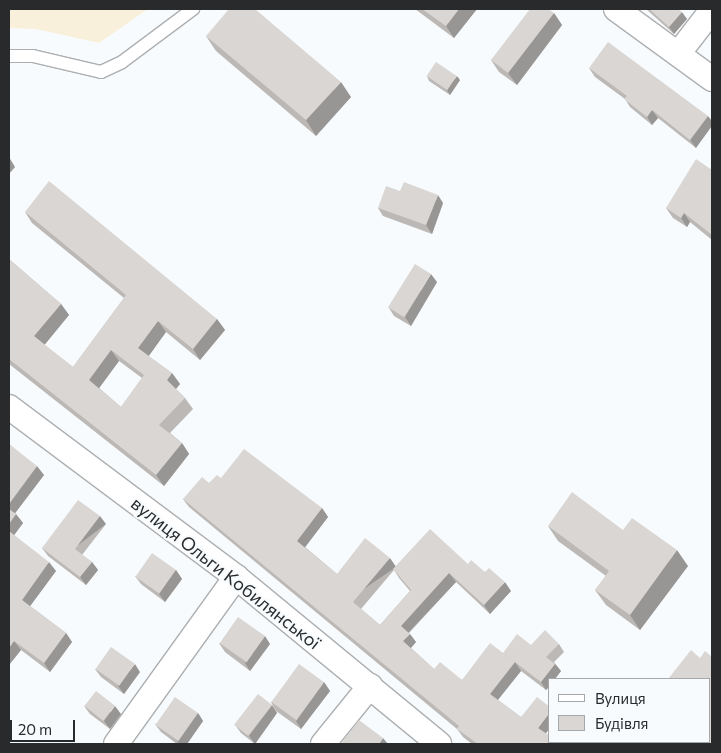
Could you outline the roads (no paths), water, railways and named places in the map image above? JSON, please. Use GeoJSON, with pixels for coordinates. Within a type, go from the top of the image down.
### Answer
{"type":"FeatureCollection","features":[{"type":"Feature","properties":{"kind":"street"},"geometry":{"type":"LineString","coordinates":[[616,9],[712,79]]}},
{"type":"Feature","properties":{"kind":"street"},"geometry":{"type":"LineString","coordinates":[[678,54],[712,10]]}},
{"type":"Feature","properties":{"kind":"street","name":"вулиця Ольги Кобилянської"},"geometry":{"type":"LineString","coordinates":[[9,408],[236,577],[439,744]]}},
{"type":"Feature","properties":{"kind":"street"},"geometry":{"type":"LineString","coordinates":[[116,744],[236,577]]}},
{"type":"Feature","properties":{"kind":"street"},"geometry":{"type":"LineString","coordinates":[[323,744],[370,686]]}},
{"type":"Feature","properties":{"kind":"lane"},"geometry":{"type":"LineString","coordinates":[[9,56],[33,56],[101,72],[122,62],[193,9]]}}]}
